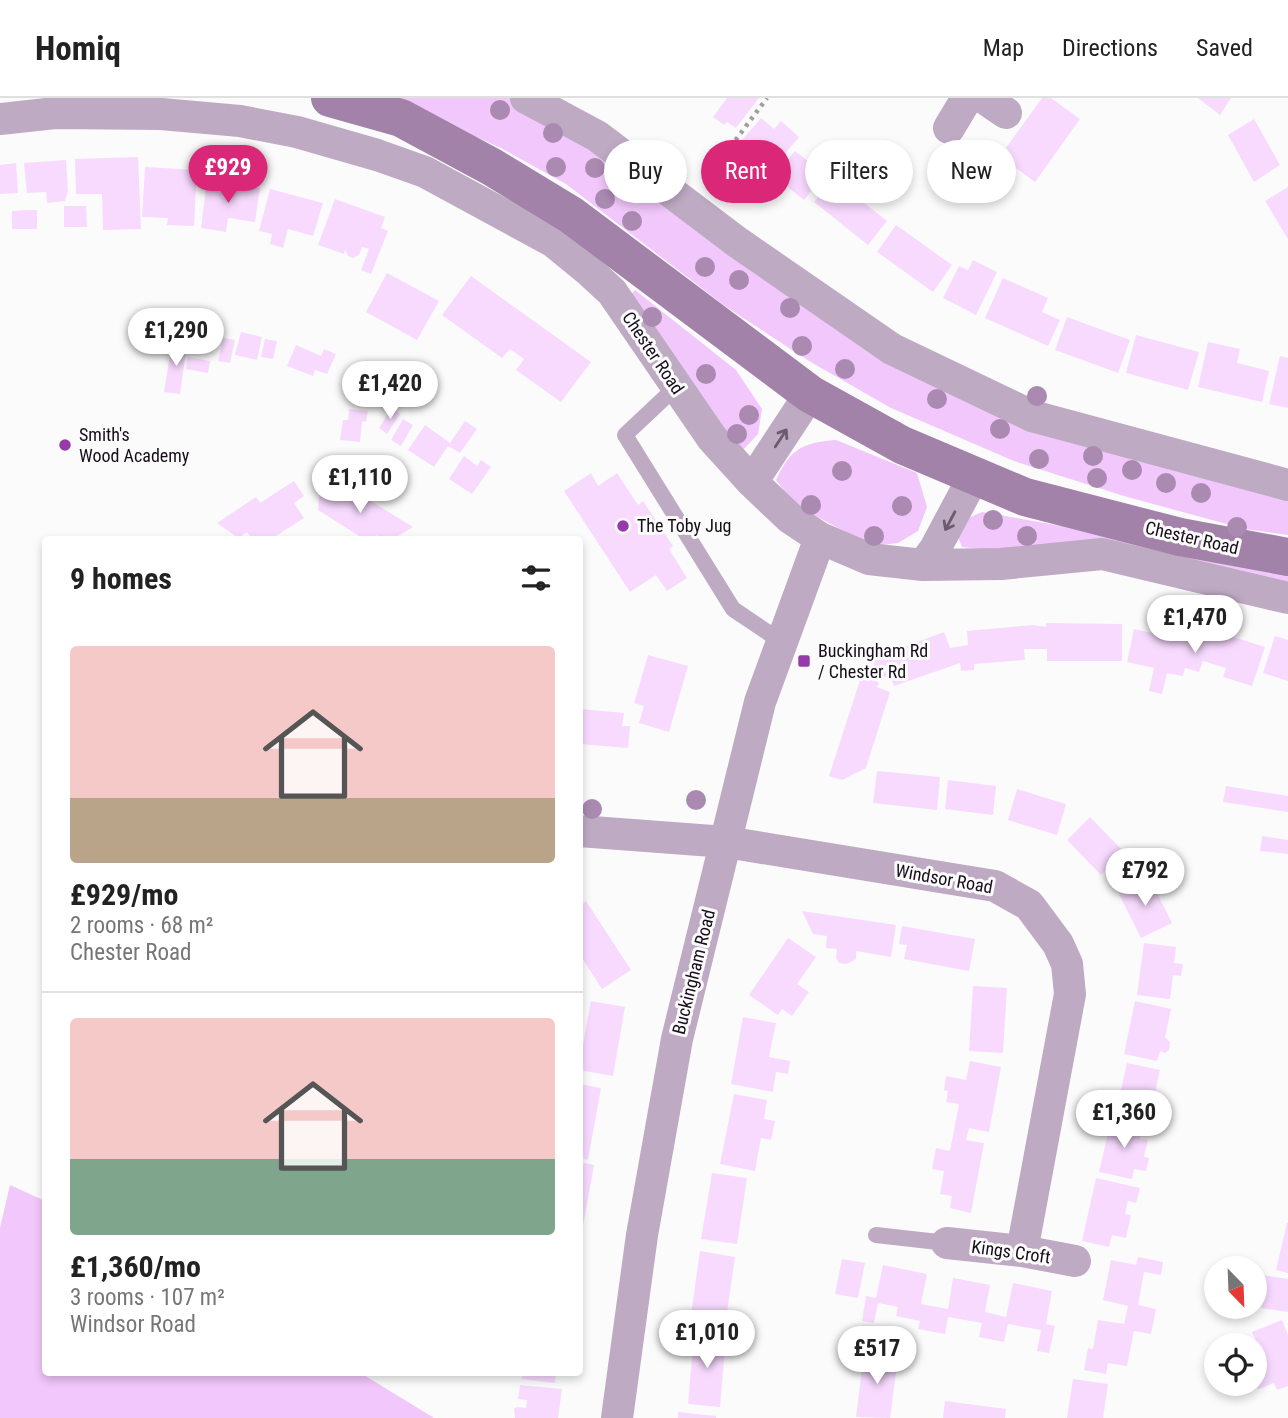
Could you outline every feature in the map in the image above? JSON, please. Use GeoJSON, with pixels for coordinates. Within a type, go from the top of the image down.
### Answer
{"type":"FeatureCollection","features":[{"type":"Feature","properties":{"kind":"main road","name":"Chester Road"},"geometry":{"type":"LineString","coordinates":[[330,98],[401,118],[492,167],[571,215],[810,394],[902,446],[1025,497],[1180,537],[1288,557]]}},
{"type":"Feature","properties":{"kind":"street"},"geometry":{"type":"LineString","coordinates":[[526,98],[597,136],[826,305],[892,349],[947,377],[1032,416],[1288,485]]}},
{"type":"Feature","properties":{"kind":"street"},"geometry":{"type":"LineString","coordinates":[[949,128],[967,98]]}},
{"type":"Feature","properties":{"kind":"street","name":"Chester Road"},"geometry":{"type":"LineString","coordinates":[[0,119],[55,113],[161,114],[240,121],[297,132],[425,172],[554,242],[587,270],[612,292],[712,438],[752,482],[790,518],[820,538],[869,559],[923,565],[1001,564],[1102,554],[1288,598]]}},
{"type":"Feature","properties":{"kind":"street"},"geometry":{"type":"LineString","coordinates":[[752,482],[810,394]]}},
{"type":"Feature","properties":{"kind":"street"},"geometry":{"type":"LineString","coordinates":[[923,565],[935,549],[974,476]]}},
{"type":"Feature","properties":{"kind":"street","name":"Buckingham Road"},"geometry":{"type":"LineString","coordinates":[[617,1418],[642,1235],[677,1039],[761,702],[820,538]]}},
{"type":"Feature","properties":{"kind":"street","name":"Windsor Road"},"geometry":{"type":"LineString","coordinates":[[583,831],[726,842],[995,886],[1029,905],[1058,944],[1067,964],[1070,995],[1022,1251]]}},
{"type":"Feature","properties":{"kind":"street","name":"Kings Croft"},"geometry":{"type":"LineString","coordinates":[[947,1243],[1022,1251],[1074,1261]]}},
{"type":"Feature","properties":{"kind":"lane"},"geometry":{"type":"LineString","coordinates":[[676,387],[625,435],[733,609],[782,642]]}},
{"type":"Feature","properties":{"kind":"lane"},"geometry":{"type":"LineString","coordinates":[[876,1235],[947,1243]]}},
{"type":"Feature","properties":{"kind":"path"},"geometry":{"type":"LineString","coordinates":[[688,204],[767,98]]}},
{"type":"Feature","properties":{"kind":"shaded area"},"geometry":{"type":"Polygon","coordinates":[[[382,98],[513,98],[584,136],[604,151],[604,203],[673,203],[856,340],[1288,495],[1288,535],[1245,529],[1124,496],[1014,461],[891,408],[809,361],[725,306],[566,184],[501,148],[382,98]]]}},
{"type":"Feature","properties":{"kind":"shaded area"},"geometry":{"type":"Polygon","coordinates":[[[635,290],[736,370],[762,409],[758,434],[742,451],[718,428],[627,298],[635,290]]]}},
{"type":"Feature","properties":{"kind":"shaded area"},"geometry":{"type":"Polygon","coordinates":[[[836,440],[917,473],[927,507],[918,531],[898,543],[871,546],[794,504],[776,480],[781,469],[799,449],[814,443],[836,440]]]}},
{"type":"Feature","properties":{"kind":"shaded area"},"geometry":{"type":"Polygon","coordinates":[[[982,512],[1090,531],[1288,575],[1288,584],[962,547],[958,537],[968,518],[982,512]]]}},
{"type":"Feature","properties":{"kind":"shaded area"},"geometry":{"type":"Polygon","coordinates":[[[10,1185],[42,1200],[42,1376],[366,1376],[434,1418],[0,1418],[0,1228],[10,1185]]]}},
{"type":"Feature","properties":{"kind":"building"},"geometry":{"type":"Polygon","coordinates":[[[727,98],[759,98],[736,128],[727,122],[724,125],[713,117],[727,98]]]}},
{"type":"Feature","properties":{"kind":"building"},"geometry":{"type":"Polygon","coordinates":[[[1042,98],[1051,98],[1080,119],[1035,182],[1016,168],[1016,140],[1012,140],[1042,98]]]}},
{"type":"Feature","properties":{"kind":"building"},"geometry":{"type":"Polygon","coordinates":[[[1198,98],[1231,98],[1220,115],[1198,98]]]}},
{"type":"Feature","properties":{"kind":"building"},"geometry":{"type":"Polygon","coordinates":[[[761,118],[774,129],[781,121],[799,137],[791,146],[791,140],[742,140],[761,118]]]}},
{"type":"Feature","properties":{"kind":"building"},"geometry":{"type":"Polygon","coordinates":[[[1254,119],[1280,165],[1254,182],[1228,135],[1254,119]]]}},
{"type":"Feature","properties":{"kind":"building"},"geometry":{"type":"Polygon","coordinates":[[[795,151],[805,159],[804,200],[791,190],[791,156],[795,151]]]}},
{"type":"Feature","properties":{"kind":"building"},"geometry":{"type":"Polygon","coordinates":[[[138,157],[141,229],[103,230],[102,194],[76,194],[75,159],[138,157]]]}},
{"type":"Feature","properties":{"kind":"building"},"geometry":{"type":"Polygon","coordinates":[[[66,160],[68,191],[65,201],[47,203],[46,192],[27,193],[24,163],[66,160]]]}},
{"type":"Feature","properties":{"kind":"building"},"geometry":{"type":"Polygon","coordinates":[[[16,163],[18,193],[0,194],[0,165],[16,163]]]}},
{"type":"Feature","properties":{"kind":"building"},"geometry":{"type":"Polygon","coordinates":[[[145,167],[197,170],[194,226],[167,225],[168,218],[142,217],[145,167]]]}},
{"type":"Feature","properties":{"kind":"building"},"geometry":{"type":"Polygon","coordinates":[[[207,180],[260,188],[255,222],[228,218],[226,232],[201,228],[207,180]]]}},
{"type":"Feature","properties":{"kind":"building"},"geometry":{"type":"Polygon","coordinates":[[[1288,187],[1288,239],[1265,201],[1288,187]]]}},
{"type":"Feature","properties":{"kind":"building"},"geometry":{"type":"Polygon","coordinates":[[[270,189],[323,203],[313,236],[288,229],[283,248],[270,244],[272,234],[259,231],[270,189]]]}},
{"type":"Feature","properties":{"kind":"building"},"geometry":{"type":"Polygon","coordinates":[[[335,199],[385,217],[381,228],[388,231],[371,274],[361,270],[369,249],[362,247],[359,255],[353,258],[348,256],[345,249],[344,254],[318,245],[335,199]]]}},
{"type":"Feature","properties":{"kind":"building"},"geometry":{"type":"Polygon","coordinates":[[[815,203],[864,203],[887,221],[868,245],[815,203]]]}},
{"type":"Feature","properties":{"kind":"building"},"geometry":{"type":"Polygon","coordinates":[[[64,206],[86,206],[87,227],[64,227],[64,206]]]}},
{"type":"Feature","properties":{"kind":"building"},"geometry":{"type":"Polygon","coordinates":[[[37,210],[37,229],[12,229],[12,211],[37,210]]]}},
{"type":"Feature","properties":{"kind":"building"},"geometry":{"type":"Polygon","coordinates":[[[896,225],[952,265],[933,292],[877,252],[896,225]]]}},
{"type":"Feature","properties":{"kind":"building"},"geometry":{"type":"Polygon","coordinates":[[[973,260],[997,272],[976,315],[943,298],[959,266],[968,270],[973,260]]]}},
{"type":"Feature","properties":{"kind":"building"},"geometry":{"type":"Polygon","coordinates":[[[387,273],[439,301],[417,340],[366,312],[387,273]]]}},
{"type":"Feature","properties":{"kind":"building"},"geometry":{"type":"Polygon","coordinates":[[[471,276],[591,362],[561,402],[516,370],[524,359],[510,349],[502,358],[442,315],[471,276]]]}},
{"type":"Feature","properties":{"kind":"building"},"geometry":{"type":"Polygon","coordinates":[[[1003,278],[1048,298],[1042,312],[1060,320],[1048,346],[985,318],[1003,278]]]}},
{"type":"Feature","properties":{"kind":"building"},"geometry":{"type":"Polygon","coordinates":[[[1067,317],[1130,340],[1118,373],[1055,350],[1067,317]]]}},
{"type":"Feature","properties":{"kind":"building"},"geometry":{"type":"Polygon","coordinates":[[[241,332],[262,337],[257,360],[235,355],[241,332]]]}},
{"type":"Feature","properties":{"kind":"building"},"geometry":{"type":"Polygon","coordinates":[[[1136,335],[1199,352],[1188,390],[1126,373],[1136,335]]]}},
{"type":"Feature","properties":{"kind":"building"},"geometry":{"type":"Polygon","coordinates":[[[223,338],[235,340],[230,363],[218,361],[223,338]]]}},
{"type":"Feature","properties":{"kind":"building"},"geometry":{"type":"Polygon","coordinates":[[[265,339],[277,341],[273,359],[261,357],[265,339]]]}},
{"type":"Feature","properties":{"kind":"building"},"geometry":{"type":"Polygon","coordinates":[[[172,342],[187,344],[180,394],[164,392],[172,342]]]}},
{"type":"Feature","properties":{"kind":"building"},"geometry":{"type":"Polygon","coordinates":[[[1208,342],[1240,349],[1237,363],[1269,371],[1262,402],[1198,387],[1208,342]]]}},
{"type":"Feature","properties":{"kind":"building"},"geometry":{"type":"Polygon","coordinates":[[[296,345],[321,356],[324,349],[336,354],[327,374],[315,370],[313,376],[287,366],[296,345]]]}},
{"type":"Feature","properties":{"kind":"building"},"geometry":{"type":"Polygon","coordinates":[[[1280,356],[1288,358],[1288,408],[1269,404],[1280,356]]]}},
{"type":"Feature","properties":{"kind":"building"},"geometry":{"type":"Polygon","coordinates":[[[188,357],[210,361],[208,373],[186,369],[188,357]]]}},
{"type":"Feature","properties":{"kind":"building"},"geometry":{"type":"Polygon","coordinates":[[[392,408],[400,414],[387,434],[379,428],[392,408]]]}},
{"type":"Feature","properties":{"kind":"building"},"geometry":{"type":"Polygon","coordinates":[[[349,409],[368,411],[366,422],[362,421],[360,442],[340,440],[343,420],[348,420],[349,409]]]}},
{"type":"Feature","properties":{"kind":"building"},"geometry":{"type":"Polygon","coordinates":[[[403,419],[413,425],[401,446],[391,440],[403,419]]]}},
{"type":"Feature","properties":{"kind":"building"},"geometry":{"type":"Polygon","coordinates":[[[465,421],[477,429],[460,453],[448,446],[434,467],[408,450],[425,425],[450,443],[465,421]]]}},
{"type":"Feature","properties":{"kind":"building"},"geometry":{"type":"Polygon","coordinates":[[[464,456],[477,466],[481,460],[491,467],[472,494],[449,479],[464,456]]]}},
{"type":"Feature","properties":{"kind":"building","name":"The Toby Jug"},"geometry":{"type":"Polygon","coordinates":[[[591,473],[598,486],[617,473],[638,505],[643,501],[673,546],[669,549],[687,578],[667,591],[656,575],[630,592],[564,491],[591,473]]]}},
{"type":"Feature","properties":{"kind":"building"},"geometry":{"type":"Polygon","coordinates":[[[294,481],[304,496],[294,503],[304,518],[276,536],[250,536],[247,532],[235,536],[217,523],[256,497],[260,503],[294,481]]]}},
{"type":"Feature","properties":{"kind":"building"},"geometry":{"type":"Polygon","coordinates":[[[320,482],[341,496],[348,487],[413,527],[398,536],[359,536],[318,510],[320,482]]]}},
{"type":"Feature","properties":{"kind":"building"},"geometry":{"type":"Polygon","coordinates":[[[1046,623],[1122,624],[1122,661],[1047,661],[1047,649],[1024,649],[1025,660],[974,664],[974,670],[961,671],[960,663],[894,686],[890,675],[880,679],[872,659],[944,632],[950,648],[968,645],[967,631],[1033,625],[1046,627],[1046,623]]]}},
{"type":"Feature","properties":{"kind":"building"},"geometry":{"type":"Polygon","coordinates":[[[1188,625],[1198,631],[1199,626],[1265,647],[1252,686],[1223,677],[1226,668],[1203,661],[1199,672],[1185,668],[1183,676],[1167,673],[1162,694],[1149,691],[1154,668],[1127,662],[1134,629],[1185,640],[1188,625]]]}},
{"type":"Feature","properties":{"kind":"building"},"geometry":{"type":"Polygon","coordinates":[[[1275,636],[1288,640],[1288,681],[1263,673],[1275,636]]]}},
{"type":"Feature","properties":{"kind":"building"},"geometry":{"type":"Polygon","coordinates":[[[648,655],[688,666],[669,732],[639,723],[644,706],[634,703],[648,655]]]}},
{"type":"Feature","properties":{"kind":"building"},"geometry":{"type":"Polygon","coordinates":[[[863,671],[879,683],[877,687],[890,692],[866,768],[842,780],[829,776],[863,671]]]}},
{"type":"Feature","properties":{"kind":"building"},"geometry":{"type":"Polygon","coordinates":[[[583,709],[624,713],[622,726],[630,726],[628,748],[583,744],[583,709]]]}},
{"type":"Feature","properties":{"kind":"building"},"geometry":{"type":"Polygon","coordinates":[[[877,771],[940,777],[937,810],[873,803],[877,771]]]}},
{"type":"Feature","properties":{"kind":"building"},"geometry":{"type":"Polygon","coordinates":[[[948,780],[996,786],[993,815],[945,809],[948,780]]]}},
{"type":"Feature","properties":{"kind":"building"},"geometry":{"type":"Polygon","coordinates":[[[1226,786],[1288,796],[1288,812],[1223,802],[1226,786]]]}},
{"type":"Feature","properties":{"kind":"building"},"geometry":{"type":"Polygon","coordinates":[[[1017,789],[1066,804],[1057,835],[1008,820],[1017,789]]]}},
{"type":"Feature","properties":{"kind":"building"},"geometry":{"type":"Polygon","coordinates":[[[1090,817],[1124,852],[1101,875],[1067,840],[1090,817]]]}},
{"type":"Feature","properties":{"kind":"building"},"geometry":{"type":"Polygon","coordinates":[[[1262,836],[1288,840],[1288,854],[1260,851],[1262,836]]]}},
{"type":"Feature","properties":{"kind":"building"},"geometry":{"type":"Polygon","coordinates":[[[1149,877],[1172,923],[1141,938],[1118,892],[1149,877]]]}},
{"type":"Feature","properties":{"kind":"building"},"geometry":{"type":"Polygon","coordinates":[[[586,901],[631,970],[602,989],[583,960],[583,903],[586,901]]]}},
{"type":"Feature","properties":{"kind":"building"},"geometry":{"type":"Polygon","coordinates":[[[802,911],[896,925],[891,957],[856,951],[856,959],[846,964],[839,963],[836,958],[837,949],[826,948],[827,936],[813,934],[802,911]]]}},
{"type":"Feature","properties":{"kind":"building"},"geometry":{"type":"Polygon","coordinates":[[[902,926],[975,939],[969,971],[904,959],[907,945],[899,944],[902,926]]]}},
{"type":"Feature","properties":{"kind":"building"},"geometry":{"type":"Polygon","coordinates":[[[788,938],[816,957],[797,984],[809,992],[792,1016],[782,1009],[778,1015],[749,995],[788,938]]]}},
{"type":"Feature","properties":{"kind":"building"},"geometry":{"type":"Polygon","coordinates":[[[1144,943],[1176,947],[1174,963],[1183,964],[1181,976],[1173,975],[1170,999],[1137,995],[1144,943]]]}},
{"type":"Feature","properties":{"kind":"building"},"geometry":{"type":"Polygon","coordinates":[[[973,986],[1007,988],[1003,1053],[969,1051],[973,986]]]}},
{"type":"Feature","properties":{"kind":"building"},"geometry":{"type":"Polygon","coordinates":[[[591,1001],[625,1007],[613,1076],[583,1071],[583,1045],[591,1001]]]}},
{"type":"Feature","properties":{"kind":"building"},"geometry":{"type":"Polygon","coordinates":[[[1135,1001],[1171,1009],[1165,1037],[1170,1042],[1169,1050],[1165,1053],[1160,1051],[1157,1061],[1124,1054],[1135,1001]]]}},
{"type":"Feature","properties":{"kind":"building"},"geometry":{"type":"Polygon","coordinates":[[[743,1017],[776,1023],[769,1057],[790,1061],[788,1074],[776,1072],[773,1092],[731,1084],[743,1017]]]}},
{"type":"Feature","properties":{"kind":"building"},"geometry":{"type":"Polygon","coordinates":[[[970,1061],[1001,1067],[989,1132],[969,1128],[966,1140],[984,1143],[971,1213],[950,1208],[952,1196],[940,1194],[944,1171],[932,1169],[936,1148],[950,1151],[959,1104],[946,1102],[946,1076],[966,1080],[970,1061]]]}},
{"type":"Feature","properties":{"kind":"building"},"geometry":{"type":"Polygon","coordinates":[[[1127,1063],[1160,1070],[1149,1120],[1116,1113],[1127,1063]]]}},
{"type":"Feature","properties":{"kind":"building"},"geometry":{"type":"Polygon","coordinates":[[[583,1085],[601,1088],[588,1160],[583,1159],[583,1085]]]}},
{"type":"Feature","properties":{"kind":"building"},"geometry":{"type":"Polygon","coordinates":[[[734,1094],[767,1100],[764,1119],[775,1121],[771,1140],[761,1138],[755,1171],[720,1164],[734,1094]]]}},
{"type":"Feature","properties":{"kind":"building"},"geometry":{"type":"Polygon","coordinates":[[[1111,1120],[1143,1126],[1140,1139],[1148,1140],[1144,1157],[1149,1158],[1146,1171],[1134,1169],[1132,1179],[1099,1172],[1111,1120]]]}},
{"type":"Feature","properties":{"kind":"building"},"geometry":{"type":"Polygon","coordinates":[[[583,1163],[594,1165],[583,1226],[583,1163]]]}},
{"type":"Feature","properties":{"kind":"building"},"geometry":{"type":"Polygon","coordinates":[[[712,1173],[747,1178],[737,1244],[701,1239],[712,1173]]]}},
{"type":"Feature","properties":{"kind":"building"},"geometry":{"type":"Polygon","coordinates":[[[1096,1178],[1140,1188],[1136,1203],[1128,1201],[1125,1214],[1131,1215],[1126,1238],[1112,1235],[1109,1247],[1082,1241],[1096,1178]]]}},
{"type":"Feature","properties":{"kind":"building"},"geometry":{"type":"Polygon","coordinates":[[[1288,1223],[1288,1273],[1276,1270],[1288,1223]]]}},
{"type":"Feature","properties":{"kind":"building"},"geometry":{"type":"Polygon","coordinates":[[[700,1251],[735,1257],[725,1327],[690,1322],[700,1251]]]}},
{"type":"Feature","properties":{"kind":"building"},"geometry":{"type":"Polygon","coordinates":[[[1138,1257],[1163,1262],[1161,1275],[1144,1272],[1138,1305],[1156,1309],[1151,1334],[1134,1331],[1127,1366],[1108,1363],[1106,1374],[1084,1370],[1088,1348],[1093,1349],[1098,1320],[1124,1324],[1128,1306],[1103,1300],[1111,1260],[1136,1265],[1138,1257]]]}},
{"type":"Feature","properties":{"kind":"building"},"geometry":{"type":"Polygon","coordinates":[[[842,1259],[865,1263],[858,1298],[835,1294],[842,1259]]]}},
{"type":"Feature","properties":{"kind":"building"},"geometry":{"type":"Polygon","coordinates":[[[883,1265],[927,1274],[921,1304],[948,1309],[953,1278],[990,1285],[985,1312],[1006,1317],[1013,1283],[1052,1291],[1046,1324],[1055,1326],[1049,1353],[1037,1351],[1041,1330],[1008,1324],[1004,1342],[979,1337],[982,1323],[948,1317],[945,1334],[918,1329],[920,1321],[896,1316],[898,1307],[878,1303],[874,1323],[862,1321],[866,1296],[876,1298],[883,1265]]]}},
{"type":"Feature","properties":{"kind":"building"},"geometry":{"type":"Polygon","coordinates":[[[1267,1276],[1288,1279],[1288,1312],[1267,1309],[1267,1276]]]}},
{"type":"Feature","properties":{"kind":"building"},"geometry":{"type":"Polygon","coordinates":[[[1282,1320],[1288,1335],[1288,1386],[1277,1390],[1274,1383],[1267,1386],[1267,1333],[1252,1332],[1282,1320]]]}},
{"type":"Feature","properties":{"kind":"building"},"geometry":{"type":"Polygon","coordinates":[[[694,1334],[726,1337],[720,1407],[688,1404],[694,1334]]]}},
{"type":"Feature","properties":{"kind":"building"},"geometry":{"type":"Polygon","coordinates":[[[864,1353],[898,1357],[890,1418],[856,1417],[864,1353]]]}},
{"type":"Feature","properties":{"kind":"building"},"geometry":{"type":"Polygon","coordinates":[[[522,1376],[556,1376],[555,1383],[522,1379],[522,1376]]]}},
{"type":"Feature","properties":{"kind":"building"},"geometry":{"type":"Polygon","coordinates":[[[1073,1379],[1108,1384],[1103,1418],[1067,1418],[1073,1379]]]}},
{"type":"Feature","properties":{"kind":"building"},"geometry":{"type":"Polygon","coordinates":[[[520,1385],[562,1389],[558,1418],[515,1418],[514,1409],[526,1408],[527,1400],[518,1399],[520,1385]]]}},
{"type":"Feature","properties":{"kind":"building"},"geometry":{"type":"Polygon","coordinates":[[[945,1401],[1006,1409],[1005,1418],[943,1418],[945,1401]]]}},
{"type":"Feature","properties":{"kind":"building"},"geometry":{"type":"Polygon","coordinates":[[[678,1412],[716,1416],[716,1418],[678,1418],[678,1412]]]}},
{"type":"Feature","properties":{"kind":"place","name":"Smith's Wood Academy"},"geometry":{"type":"Point","coordinates":[65,445]}},
{"type":"Feature","properties":{"kind":"place","name":"The Toby Jug"},"geometry":{"type":"Point","coordinates":[623,526]}},
{"type":"Feature","properties":{"kind":"place","name":"Buckingham Rd / Chester Rd"},"geometry":{"type":"Point","coordinates":[804,661]}}]}
